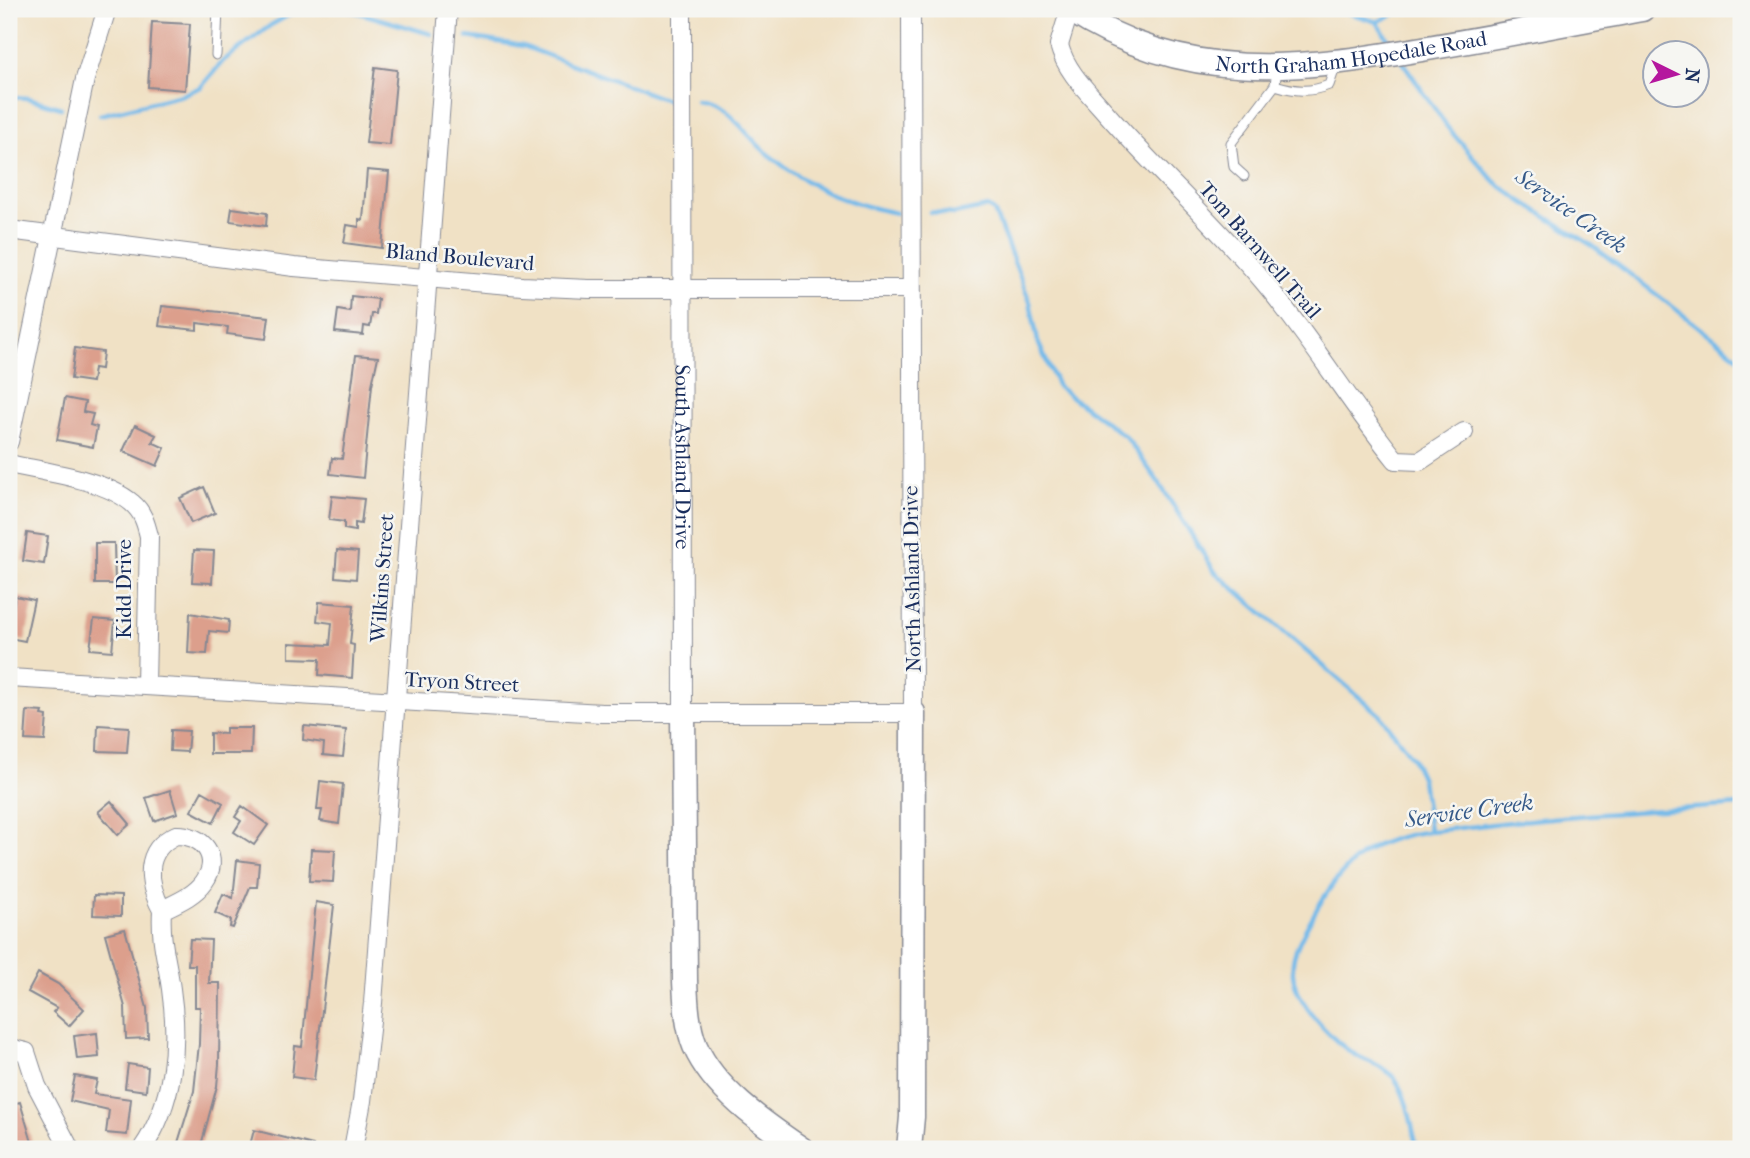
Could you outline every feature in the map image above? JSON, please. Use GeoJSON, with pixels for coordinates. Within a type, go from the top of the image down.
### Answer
{"type":"FeatureCollection","features":[{"type":"Feature","properties":{"kind":"street"},"geometry":{"type":"LineString","coordinates":[[9,442],[85,79],[107,9]]}},
{"type":"Feature","properties":{"kind":"street","name":"Wilkins Street"},"geometry":{"type":"LineString","coordinates":[[353,1149],[362,1101],[373,1003],[448,9]]}},
{"type":"Feature","properties":{"kind":"street","name":"South Ashland Drive"},"geometry":{"type":"LineString","coordinates":[[682,9],[686,1004],[696,1048],[731,1094],[801,1149]]}},
{"type":"Feature","properties":{"kind":"street","name":"North Ashland Drive"},"geometry":{"type":"LineString","coordinates":[[909,1149],[912,1103],[913,713],[911,9]]}},
{"type":"Feature","properties":{"kind":"street","name":"North Graham Hopedale Road"},"geometry":{"type":"LineString","coordinates":[[1070,9],[1099,27],[1156,50],[1276,77],[1642,9]]}},
{"type":"Feature","properties":{"kind":"street","name":"Tom Barnwell Trail"},"geometry":{"type":"LineString","coordinates":[[1070,9],[1059,45],[1072,73],[1146,159],[1262,280],[1320,355],[1353,406],[1396,460],[1420,461],[1464,432]]}},
{"type":"Feature","properties":{"kind":"street","name":"Bland Boulevard"},"geometry":{"type":"LineString","coordinates":[[9,230],[294,267],[589,289],[910,289]]}},
{"type":"Feature","properties":{"kind":"street","name":"Kidd Drive"},"geometry":{"type":"LineString","coordinates":[[9,464],[114,490],[134,504],[145,519],[149,536],[145,685]]}},
{"type":"Feature","properties":{"kind":"street","name":"Tryon Street"},"geometry":{"type":"LineString","coordinates":[[9,678],[397,701],[683,714],[913,713]]}},
{"type":"Feature","properties":{"kind":"street"},"geometry":{"type":"LineString","coordinates":[[142,1149],[160,1115],[174,1052],[171,986],[160,939],[162,910]]}},
{"type":"Feature","properties":{"kind":"street"},"geometry":{"type":"LineString","coordinates":[[17,1050],[70,1149]]}},
{"type":"Feature","properties":{"kind":"lane"},"geometry":{"type":"LineString","coordinates":[[9,16],[14,9]]}},
{"type":"Feature","properties":{"kind":"lane"},"geometry":{"type":"LineString","coordinates":[[216,55],[219,9]]}},
{"type":"Feature","properties":{"kind":"lane"},"geometry":{"type":"LineString","coordinates":[[1244,176],[1234,167],[1231,143],[1276,77]]}},
{"type":"Feature","properties":{"kind":"building"},"geometry":{"type":"Polygon","coordinates":[[[152,22],[190,24],[185,90],[148,87],[152,22]]]}},
{"type":"Feature","properties":{"kind":"building"},"geometry":{"type":"Polygon","coordinates":[[[375,67],[397,70],[390,145],[366,143],[375,67]]]}},
{"type":"Feature","properties":{"kind":"building"},"geometry":{"type":"Polygon","coordinates":[[[367,170],[389,172],[382,248],[344,243],[347,225],[359,227],[359,219],[363,220],[367,170]]]}},
{"type":"Feature","properties":{"kind":"building"},"geometry":{"type":"Polygon","coordinates":[[[232,208],[267,213],[266,226],[230,221],[232,208]]]}},
{"type":"Feature","properties":{"kind":"building"},"geometry":{"type":"Polygon","coordinates":[[[351,296],[378,299],[376,314],[372,314],[370,327],[364,326],[363,335],[335,332],[338,310],[350,312],[351,296]]]}},
{"type":"Feature","properties":{"kind":"building"},"geometry":{"type":"Polygon","coordinates":[[[162,306],[269,317],[266,339],[227,334],[228,327],[197,323],[197,330],[159,326],[162,306]]]}},
{"type":"Feature","properties":{"kind":"building"},"geometry":{"type":"Polygon","coordinates":[[[75,348],[103,352],[101,369],[94,368],[92,382],[71,379],[75,348]]]}},
{"type":"Feature","properties":{"kind":"building"},"geometry":{"type":"Polygon","coordinates":[[[356,355],[378,357],[372,385],[363,478],[330,474],[332,458],[342,459],[356,355]]]}},
{"type":"Feature","properties":{"kind":"building"},"geometry":{"type":"Polygon","coordinates":[[[65,398],[85,402],[83,412],[93,414],[90,425],[97,427],[93,447],[57,440],[65,398]]]}},
{"type":"Feature","properties":{"kind":"building"},"geometry":{"type":"Polygon","coordinates":[[[135,425],[156,435],[152,442],[165,448],[157,466],[123,451],[135,425]]]}},
{"type":"Feature","properties":{"kind":"building"},"geometry":{"type":"Polygon","coordinates":[[[204,487],[215,513],[191,523],[180,498],[204,487]]]}},
{"type":"Feature","properties":{"kind":"building"},"geometry":{"type":"Polygon","coordinates":[[[332,496],[364,499],[361,524],[355,523],[355,531],[344,529],[344,522],[329,520],[332,496]]]}},
{"type":"Feature","properties":{"kind":"building"},"geometry":{"type":"Polygon","coordinates":[[[27,533],[48,536],[44,564],[23,561],[27,533]]]}},
{"type":"Feature","properties":{"kind":"building"},"geometry":{"type":"Polygon","coordinates":[[[95,543],[114,543],[115,584],[95,584],[95,543]]]}},
{"type":"Feature","properties":{"kind":"building"},"geometry":{"type":"Polygon","coordinates":[[[194,550],[214,551],[212,583],[192,582],[194,550]]]}},
{"type":"Feature","properties":{"kind":"building"},"geometry":{"type":"Polygon","coordinates":[[[337,550],[358,552],[356,579],[335,577],[337,550]]]}},
{"type":"Feature","properties":{"kind":"building"},"geometry":{"type":"Polygon","coordinates":[[[15,596],[34,600],[25,641],[9,638],[15,596]]]}},
{"type":"Feature","properties":{"kind":"building"},"geometry":{"type":"Polygon","coordinates":[[[319,602],[354,605],[350,644],[354,645],[352,678],[319,675],[320,659],[289,658],[289,643],[330,645],[332,623],[317,621],[319,602]]]}},
{"type":"Feature","properties":{"kind":"building"},"geometry":{"type":"Polygon","coordinates":[[[190,613],[229,620],[228,633],[209,631],[207,654],[188,653],[190,613]]]}},
{"type":"Feature","properties":{"kind":"building"},"geometry":{"type":"Polygon","coordinates":[[[94,619],[115,621],[112,651],[90,649],[94,619]]]}},
{"type":"Feature","properties":{"kind":"building"},"geometry":{"type":"Polygon","coordinates":[[[27,711],[43,712],[42,715],[47,716],[45,741],[25,740],[27,711]]]}},
{"type":"Feature","properties":{"kind":"building"},"geometry":{"type":"Polygon","coordinates":[[[98,725],[129,727],[127,752],[97,751],[98,725]]]}},
{"type":"Feature","properties":{"kind":"building"},"geometry":{"type":"Polygon","coordinates":[[[304,726],[346,730],[343,757],[323,755],[324,743],[303,740],[304,726]]]}},
{"type":"Feature","properties":{"kind":"building"},"geometry":{"type":"Polygon","coordinates":[[[226,728],[252,728],[251,754],[210,754],[210,733],[226,734],[226,728]]]}},
{"type":"Feature","properties":{"kind":"building"},"geometry":{"type":"Polygon","coordinates":[[[171,730],[189,731],[187,752],[170,751],[171,730]]]}},
{"type":"Feature","properties":{"kind":"building"},"geometry":{"type":"Polygon","coordinates":[[[320,781],[343,784],[339,824],[320,821],[322,810],[317,810],[320,781]]]}},
{"type":"Feature","properties":{"kind":"building"},"geometry":{"type":"Polygon","coordinates":[[[170,790],[177,813],[154,821],[146,798],[170,790]]]}},
{"type":"Feature","properties":{"kind":"building"},"geometry":{"type":"Polygon","coordinates":[[[202,791],[223,803],[213,823],[191,811],[202,791]]]}},
{"type":"Feature","properties":{"kind":"building"},"geometry":{"type":"Polygon","coordinates":[[[111,801],[130,824],[118,835],[98,812],[111,801]]]}},
{"type":"Feature","properties":{"kind":"building"},"geometry":{"type":"Polygon","coordinates":[[[242,806],[268,825],[254,845],[234,832],[241,821],[235,817],[242,806]]]}},
{"type":"Feature","properties":{"kind":"building"},"geometry":{"type":"Polygon","coordinates":[[[311,849],[335,850],[333,882],[309,881],[311,849]]]}},
{"type":"Feature","properties":{"kind":"building"},"geometry":{"type":"Polygon","coordinates":[[[237,860],[259,863],[257,887],[250,887],[233,928],[230,927],[231,920],[215,913],[223,894],[233,898],[237,860]]]}},
{"type":"Feature","properties":{"kind":"building"},"geometry":{"type":"Polygon","coordinates":[[[94,895],[121,896],[121,916],[93,915],[94,895]]]}},
{"type":"Feature","properties":{"kind":"building"},"geometry":{"type":"Polygon","coordinates":[[[316,902],[334,905],[314,1080],[292,1077],[295,1046],[302,1047],[316,902]]]}},
{"type":"Feature","properties":{"kind":"building"},"geometry":{"type":"Polygon","coordinates":[[[125,929],[147,1008],[148,1038],[126,1039],[125,1007],[105,934],[125,929]]]}},
{"type":"Feature","properties":{"kind":"building"},"geometry":{"type":"Polygon","coordinates":[[[190,939],[211,940],[209,983],[220,983],[219,1064],[217,1086],[200,1149],[176,1149],[194,1091],[199,1044],[200,1007],[195,1007],[195,965],[188,965],[190,939]]]}},
{"type":"Feature","properties":{"kind":"building"},"geometry":{"type":"Polygon","coordinates":[[[38,973],[58,984],[84,1009],[69,1026],[53,1012],[57,1008],[28,992],[38,973]]]}},
{"type":"Feature","properties":{"kind":"building"},"geometry":{"type":"Polygon","coordinates":[[[97,1033],[99,1057],[77,1059],[74,1036],[97,1033]]]}},
{"type":"Feature","properties":{"kind":"building"},"geometry":{"type":"Polygon","coordinates":[[[128,1064],[148,1067],[146,1091],[125,1088],[128,1064]]]}},
{"type":"Feature","properties":{"kind":"building"},"geometry":{"type":"Polygon","coordinates":[[[75,1076],[97,1080],[94,1094],[131,1099],[127,1135],[106,1133],[109,1110],[70,1101],[75,1076]]]}},
{"type":"Feature","properties":{"kind":"building"},"geometry":{"type":"Polygon","coordinates":[[[20,1102],[34,1149],[13,1149],[9,1135],[9,1105],[20,1102]]]}},
{"type":"Feature","properties":{"kind":"building"},"geometry":{"type":"Polygon","coordinates":[[[254,1130],[313,1145],[312,1149],[249,1149],[254,1130]]]}},
{"type":"Feature","properties":{"kind":"waterway"},"geometry":{"type":"LineString","coordinates":[[100,115],[182,95],[201,87],[223,61],[271,25],[300,9]]}},
{"type":"Feature","properties":{"kind":"waterway"},"geometry":{"type":"LineString","coordinates":[[346,9],[431,34]]}},
{"type":"Feature","properties":{"kind":"waterway"},"geometry":{"type":"LineString","coordinates":[[1337,9],[1377,22]]}},
{"type":"Feature","properties":{"kind":"waterway","name":"Service Creek"},"geometry":{"type":"LineString","coordinates":[[1377,22],[1404,9]]}},
{"type":"Feature","properties":{"kind":"waterway","name":"Service Creek"},"geometry":{"type":"LineString","coordinates":[[1377,22],[1392,45]]}},
{"type":"Feature","properties":{"kind":"waterway"},"geometry":{"type":"LineString","coordinates":[[467,37],[523,46],[669,101]]}},
{"type":"Feature","properties":{"kind":"waterway","name":"Service Creek"},"geometry":{"type":"LineString","coordinates":[[1402,61],[1448,128],[1494,181],[1593,246],[1741,359]]}},
{"type":"Feature","properties":{"kind":"waterway"},"geometry":{"type":"LineString","coordinates":[[9,97],[28,98],[61,108]]}},
{"type":"Feature","properties":{"kind":"waterway"},"geometry":{"type":"LineString","coordinates":[[697,101],[729,115],[769,155],[799,177],[844,199],[896,213]]}},
{"type":"Feature","properties":{"kind":"waterway"},"geometry":{"type":"LineString","coordinates":[[930,212],[954,214],[988,207],[994,211],[1030,302],[1038,342],[1058,387],[1126,437],[1159,483],[1215,572],[1381,716],[1413,759],[1422,779],[1429,831]]}},
{"type":"Feature","properties":{"kind":"waterway","name":"Service Creek"},"geometry":{"type":"LineString","coordinates":[[1417,1149],[1406,1104],[1395,1079],[1381,1067],[1346,1049],[1330,1035],[1308,1010],[1294,983],[1294,956],[1300,940],[1322,901],[1344,871],[1374,847],[1424,832],[1576,816],[1741,805]]}}]}
